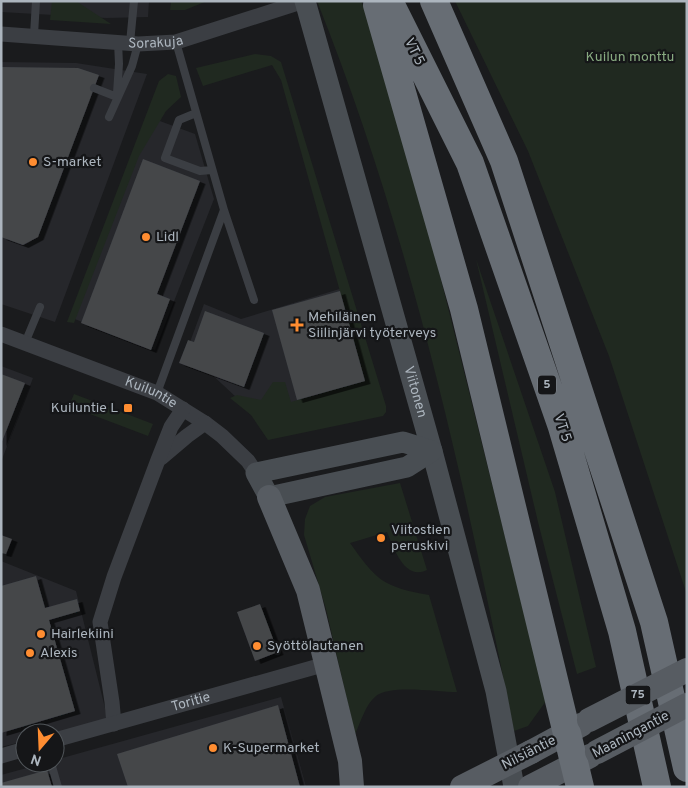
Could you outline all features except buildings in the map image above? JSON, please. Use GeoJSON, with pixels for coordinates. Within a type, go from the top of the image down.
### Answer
{"type":"FeatureCollection","features":[{"type":"Feature","properties":{"kind":"highway"},"geometry":{"type":"LineString","coordinates":[[376,1],[464,309],[579,727],[584,768]]}},
{"type":"Feature","properties":{"kind":"highway","name":"VT 5"},"geometry":{"type":"LineString","coordinates":[[389,1],[470,163],[562,427],[622,632],[657,787]]}},
{"type":"Feature","properties":{"kind":"highway","name":"VT 5"},"geometry":{"type":"LineString","coordinates":[[434,1],[504,161],[654,622],[687,768]]}},
{"type":"Feature","properties":{"kind":"highway"},"geometry":{"type":"LineString","coordinates":[[654,622],[687,690]]}},
{"type":"Feature","properties":{"kind":"main road","name":"Viitonen"},"geometry":{"type":"LineString","coordinates":[[305,1],[432,451],[496,691],[527,786]]}},
{"type":"Feature","properties":{"kind":"main road"},"geometry":{"type":"LineString","coordinates":[[256,473],[403,442],[432,451]]}},
{"type":"Feature","properties":{"kind":"main road"},"geometry":{"type":"LineString","coordinates":[[352,787],[350,761],[308,590],[270,497],[406,467],[432,451]]}},
{"type":"Feature","properties":{"kind":"main road","name":"Kuiluntie"},"geometry":{"type":"LineString","coordinates":[[256,473],[270,497]]}},
{"type":"Feature","properties":{"kind":"main road","name":"75"},"geometry":{"type":"LineString","coordinates":[[579,727],[687,670]]}},
{"type":"Feature","properties":{"kind":"main road","name":"Maaningantie"},"geometry":{"type":"LineString","coordinates":[[584,768],[687,705]]}},
{"type":"Feature","properties":{"kind":"main road","name":"Nilsiäntie"},"geometry":{"type":"LineString","coordinates":[[462,787],[579,727]]}},
{"type":"Feature","properties":{"kind":"main road"},"geometry":{"type":"LineString","coordinates":[[350,761],[365,787]]}},
{"type":"Feature","properties":{"kind":"main road","name":"75"},"geometry":{"type":"LineString","coordinates":[[527,786],[584,768]]}},
{"type":"Feature","properties":{"kind":"street","name":"Sorakuja"},"geometry":{"type":"LineString","coordinates":[[1,34],[129,43],[176,42],[305,1]]}},
{"type":"Feature","properties":{"kind":"street","name":"Kuiluntie"},"geometry":{"type":"LineString","coordinates":[[1,334],[157,393],[222,436],[248,461],[256,473]]}},
{"type":"Feature","properties":{"kind":"street"},"geometry":{"type":"LineString","coordinates":[[114,724],[100,622],[114,576],[158,460],[171,427],[183,409]]}},
{"type":"Feature","properties":{"kind":"street"},"geometry":{"type":"LineString","coordinates":[[158,460],[205,423]]}},
{"type":"Feature","properties":{"kind":"street","name":"Toritie"},"geometry":{"type":"LineString","coordinates":[[65,737],[326,664]]}},
{"type":"Feature","properties":{"kind":"street"},"geometry":{"type":"LineString","coordinates":[[1,756],[15,752]]}},
{"type":"Feature","properties":{"kind":"lane"},"geometry":{"type":"LineString","coordinates":[[34,35],[36,1]]}},
{"type":"Feature","properties":{"kind":"lane"},"geometry":{"type":"LineString","coordinates":[[109,116],[132,66],[129,43],[134,1]]}},
{"type":"Feature","properties":{"kind":"lane"},"geometry":{"type":"LineString","coordinates":[[176,42],[224,210],[254,300]]}},
{"type":"Feature","properties":{"kind":"lane"},"geometry":{"type":"LineString","coordinates":[[117,97],[119,64],[129,43]]}},
{"type":"Feature","properties":{"kind":"lane"},"geometry":{"type":"LineString","coordinates":[[94,88],[117,97]]}},
{"type":"Feature","properties":{"kind":"lane"},"geometry":{"type":"LineString","coordinates":[[196,113],[179,120],[165,158],[200,171],[212,170]]}},
{"type":"Feature","properties":{"kind":"lane"},"geometry":{"type":"LineString","coordinates":[[157,393],[224,210]]}},
{"type":"Feature","properties":{"kind":"lane"},"geometry":{"type":"LineString","coordinates":[[25,343],[40,307]]}},
{"type":"Feature","properties":{"kind":"lane"},"geometry":{"type":"LineString","coordinates":[[54,773],[58,787]]}},
{"type":"Feature","properties":{"kind":"shaded area"},"geometry":{"type":"Polygon","coordinates":[[[1,1],[149,1],[148,17],[106,18],[1,12],[1,1]]]}},
{"type":"Feature","properties":{"kind":"shaded area"},"geometry":{"type":"Polygon","coordinates":[[[1,62],[76,63],[147,74],[55,322],[1,304],[1,62]]]}},
{"type":"Feature","properties":{"kind":"shaded area","name":"Lidl"},"geometry":{"type":"Polygon","coordinates":[[[149,117],[195,134],[214,199],[155,350],[72,318],[149,117]]]}},
{"type":"Feature","properties":{"kind":"shaded area"},"geometry":{"type":"Polygon","coordinates":[[[346,287],[373,395],[267,426],[207,370],[183,361],[204,304],[241,319],[346,287]]]}},
{"type":"Feature","properties":{"kind":"shaded area"},"geometry":{"type":"Polygon","coordinates":[[[1,366],[33,378],[1,462],[1,366]]]}},
{"type":"Feature","properties":{"kind":"shaded area"},"geometry":{"type":"Polygon","coordinates":[[[1,561],[76,591],[108,720],[65,731],[65,723],[15,723],[15,744],[1,747],[1,561]]]}},
{"type":"Feature","properties":{"kind":"shaded area","name":"K-Supermarket"},"geometry":{"type":"Polygon","coordinates":[[[281,697],[306,787],[1,787],[1,775],[15,771],[15,773],[65,773],[65,757],[281,697]]]}},
{"type":"Feature","properties":{"kind":"green space"},"geometry":{"type":"Polygon","coordinates":[[[52,1],[76,1],[111,24],[50,20],[52,1]]]}},
{"type":"Feature","properties":{"kind":"green space"},"geometry":{"type":"Polygon","coordinates":[[[171,1],[207,1],[185,10],[170,10],[171,1]]]}},
{"type":"Feature","properties":{"kind":"green space"},"geometry":{"type":"Polygon","coordinates":[[[317,1],[361,1],[372,27],[407,143],[546,701],[528,726],[514,731],[455,453],[408,270],[381,179],[317,1]]]}},
{"type":"Feature","properties":{"kind":"green space","name":"Kuilun monttu"},"geometry":{"type":"Polygon","coordinates":[[[455,1],[687,1],[687,595],[609,356],[528,151],[455,1]]]}},
{"type":"Feature","properties":{"kind":"green space"},"geometry":{"type":"Polygon","coordinates":[[[255,54],[271,56],[281,62],[386,406],[386,412],[383,416],[268,440],[251,415],[230,398],[237,395],[261,400],[273,382],[285,382],[291,402],[365,381],[281,80],[272,65],[203,86],[196,68],[255,54]]]}},
{"type":"Feature","properties":{"kind":"green space"},"geometry":{"type":"Polygon","coordinates":[[[168,74],[176,76],[181,97],[166,111],[139,156],[74,323],[67,322],[159,81],[168,74]]]}},
{"type":"Feature","properties":{"kind":"green space"},"geometry":{"type":"Polygon","coordinates":[[[476,259],[555,492],[596,667],[577,674],[538,522],[476,259]]]}},
{"type":"Feature","properties":{"kind":"green space"},"geometry":{"type":"Polygon","coordinates":[[[74,394],[153,424],[148,436],[69,406],[74,394]]]}},
{"type":"Feature","properties":{"kind":"green space"},"geometry":{"type":"Polygon","coordinates":[[[400,483],[427,570],[412,571],[406,567],[397,554],[387,532],[350,543],[367,566],[382,580],[401,589],[429,595],[457,692],[403,689],[383,692],[376,696],[369,704],[355,734],[326,609],[304,535],[305,519],[310,506],[325,497],[400,483]]]}},
{"type":"Feature","properties":{"kind":"place","name":"S-market"},"geometry":{"type":"Point","coordinates":[33,162]}},
{"type":"Feature","properties":{"kind":"place","name":"Lidl"},"geometry":{"type":"Point","coordinates":[146,237]}},
{"type":"Feature","properties":{"kind":"place","name":"Mehiläinen Siilinjärvi työterveys"},"geometry":{"type":"Point","coordinates":[297,325]}},
{"type":"Feature","properties":{"kind":"place","name":"Kuiluntie L"},"geometry":{"type":"Point","coordinates":[128,408]}},
{"type":"Feature","properties":{"kind":"place","name":"Viitostien peruskivi"},"geometry":{"type":"Point","coordinates":[381,538]}},
{"type":"Feature","properties":{"kind":"place","name":"Hairlekiini"},"geometry":{"type":"Point","coordinates":[41,634]}},
{"type":"Feature","properties":{"kind":"place","name":"Syöttölautanen"},"geometry":{"type":"Point","coordinates":[257,646]}},
{"type":"Feature","properties":{"kind":"place","name":"Alexis"},"geometry":{"type":"Point","coordinates":[30,653]}},
{"type":"Feature","properties":{"kind":"place","name":"K-Supermarket"},"geometry":{"type":"Point","coordinates":[213,748]}}]}
